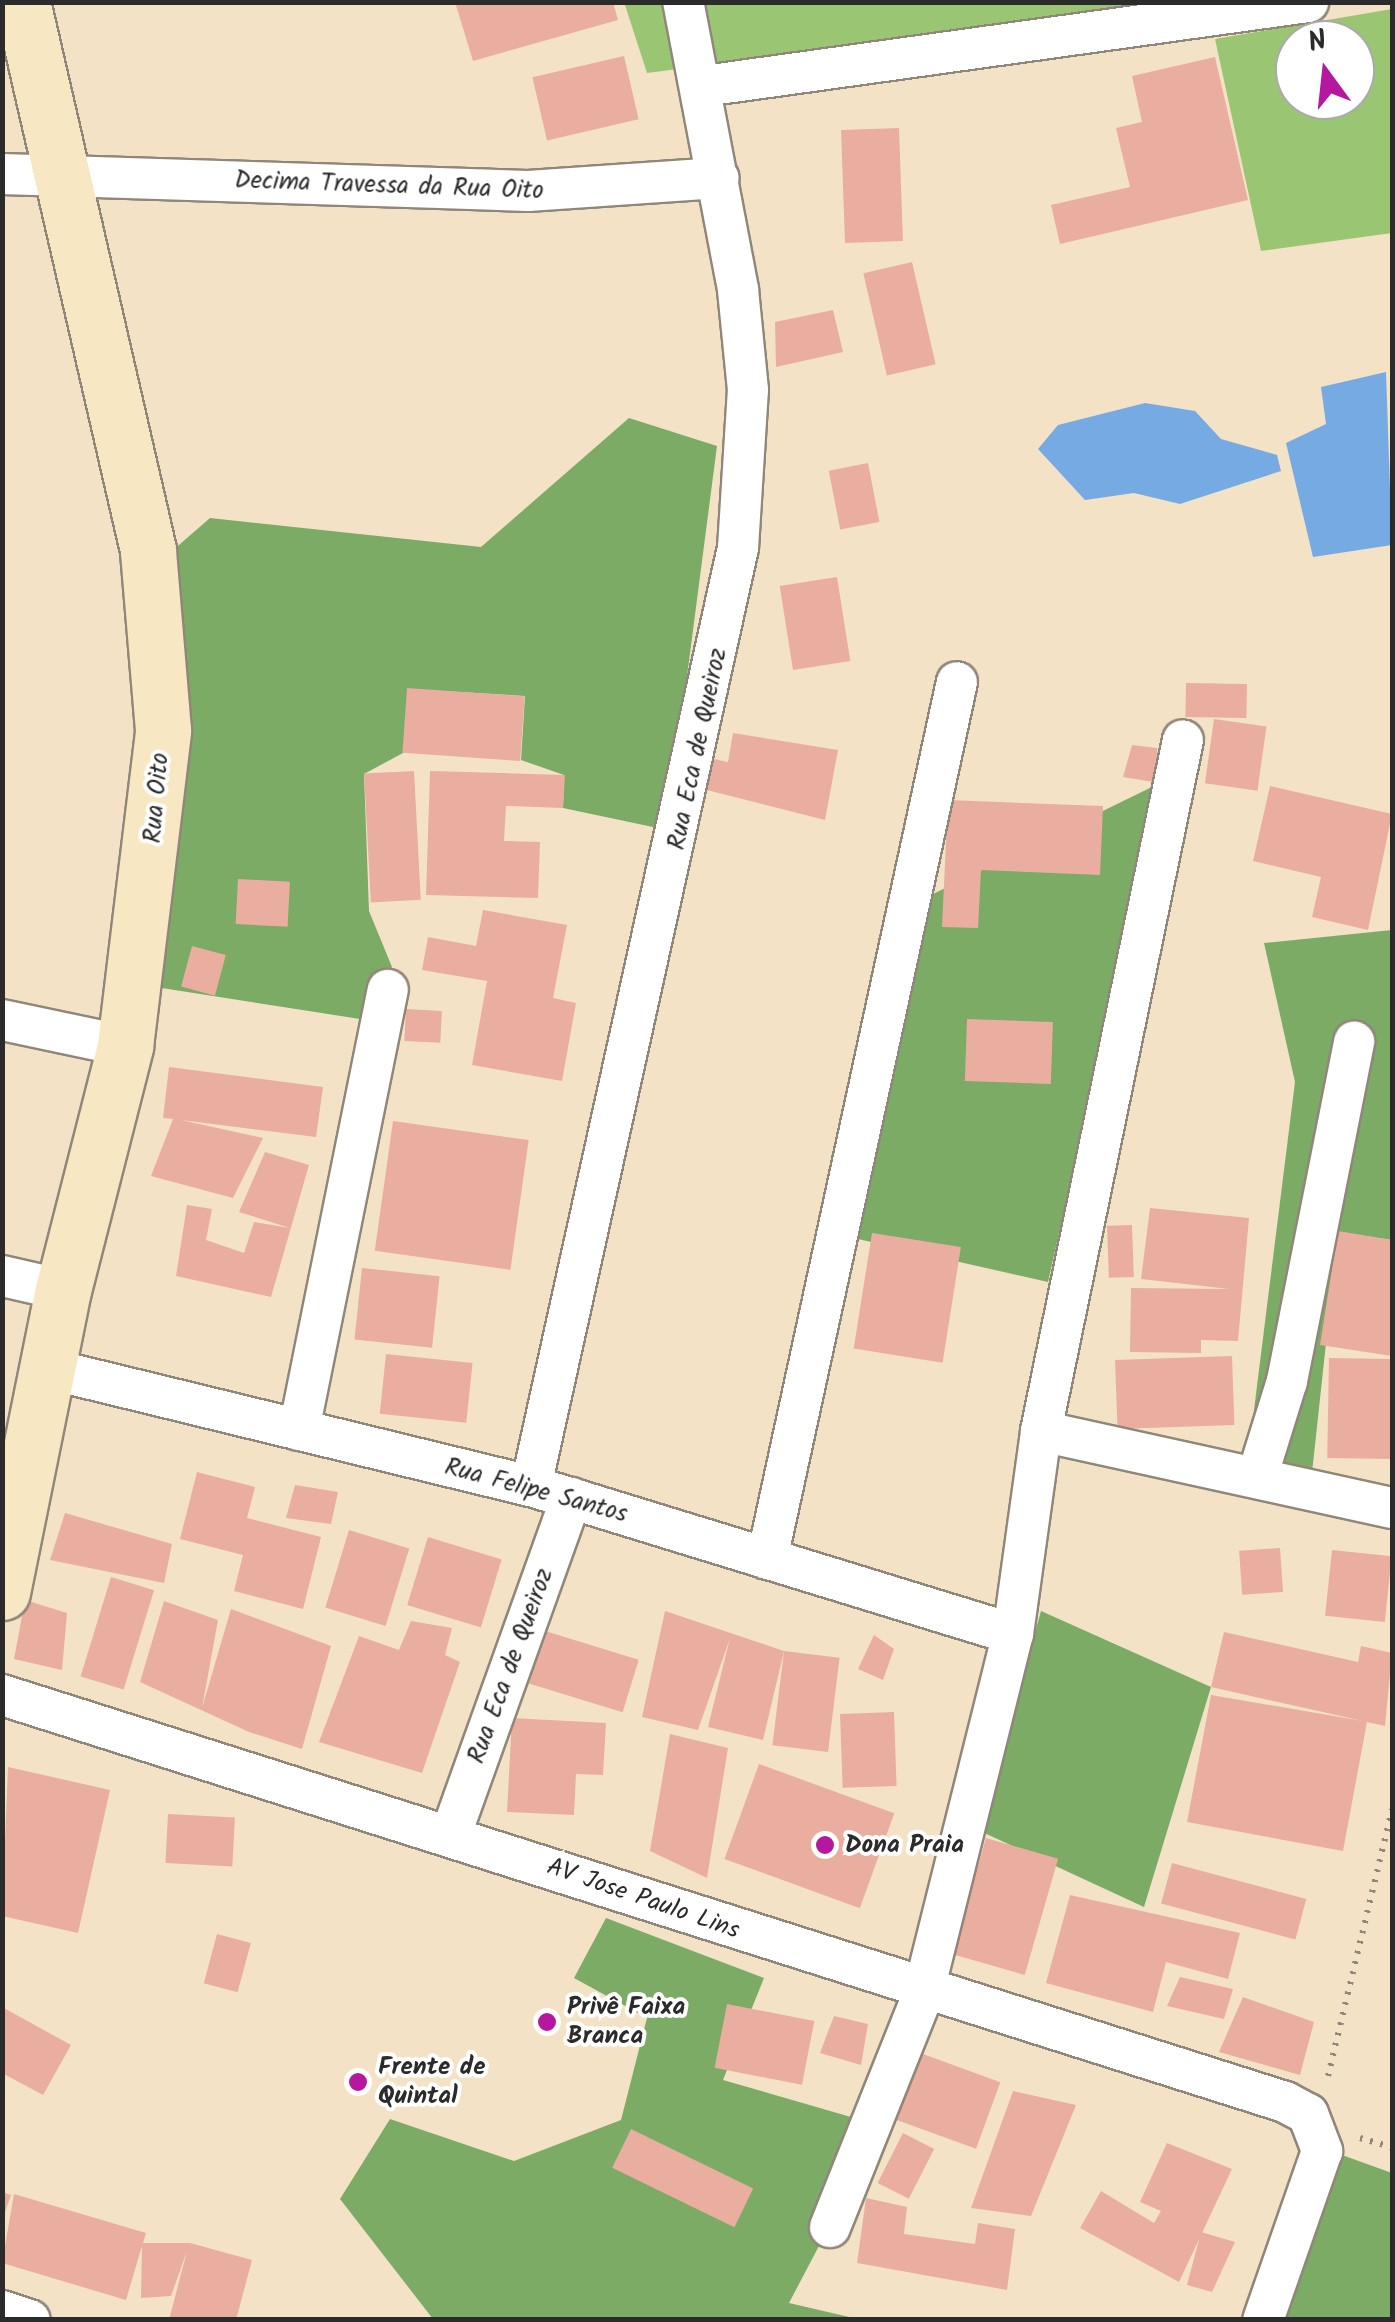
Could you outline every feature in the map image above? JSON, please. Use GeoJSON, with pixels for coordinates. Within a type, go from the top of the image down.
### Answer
{"type":"FeatureCollection","features":[{"type":"Feature","properties":{"kind":"main road","name":"Rua Oito"},"geometry":{"type":"LineString","coordinates":[[2,1592],[54,1370],[63,1290],[125,1046],[163,730],[148,550],[59,177],[22,2]]}},
{"type":"Feature","properties":{"kind":"street","name":"Rua Eca de Queiroz"},"geometry":{"type":"LineString","coordinates":[[532,1486],[738,548],[748,390],[704,86],[683,2]]}},
{"type":"Feature","properties":{"kind":"street"},"geometry":{"type":"LineString","coordinates":[[704,86],[1308,2]]}},
{"type":"Feature","properties":{"kind":"street","name":"Decima Travessa da Rua Oito"},"geometry":{"type":"LineString","coordinates":[[2,174],[528,191],[719,178]]}},
{"type":"Feature","properties":{"kind":"street"},"geometry":{"type":"LineString","coordinates":[[767,1558],[957,682]]}},
{"type":"Feature","properties":{"kind":"street"},"geometry":{"type":"LineString","coordinates":[[830,2228],[922,1994],[1013,1634],[1041,1431],[1183,740]]}},
{"type":"Feature","properties":{"kind":"street"},"geometry":{"type":"LineString","coordinates":[[299,1430],[388,990]]}},
{"type":"Feature","properties":{"kind":"street"},"geometry":{"type":"LineString","coordinates":[[2,1020],[125,1046]]}},
{"type":"Feature","properties":{"kind":"street"},"geometry":{"type":"LineString","coordinates":[[1258,1474],[1287,1381],[1354,1042]]}},
{"type":"Feature","properties":{"kind":"street"},"geometry":{"type":"LineString","coordinates":[[2,1276],[63,1290]]}},
{"type":"Feature","properties":{"kind":"street","name":"Rua Felipe Santos"},"geometry":{"type":"LineString","coordinates":[[54,1370],[532,1486],[1013,1634]]}},
{"type":"Feature","properties":{"kind":"street"},"geometry":{"type":"LineString","coordinates":[[1041,1431],[1258,1474],[1392,1508]]}},
{"type":"Feature","properties":{"kind":"street","name":"Rua Eca de Queiroz"},"geometry":{"type":"LineString","coordinates":[[451,1834],[571,1498]]}},
{"type":"Feature","properties":{"kind":"street","name":"AV Jose Paulo Lins"},"geometry":{"type":"LineString","coordinates":[[2,1695],[451,1834],[922,1994],[1284,2102],[1316,2126]]}},
{"type":"Feature","properties":{"kind":"street"},"geometry":{"type":"LineString","coordinates":[[1262,2320],[1317,2175],[1316,2126]]}},
{"type":"Feature","properties":{"kind":"street"},"geometry":{"type":"LineString","coordinates":[[2,2311],[30,2320]]}},
{"type":"Feature","properties":{"kind":"path"},"geometry":{"type":"LineString","coordinates":[[1316,2126],[1392,1810]]}},
{"type":"Feature","properties":{"kind":"green space"},"geometry":{"type":"Polygon","coordinates":[[[624,2],[1193,3],[647,73],[624,2]]]}},
{"type":"Feature","properties":{"kind":"green space"},"geometry":{"type":"Polygon","coordinates":[[[1392,9],[1392,233],[1261,251],[1215,39],[1275,29],[1275,120],[1375,120],[1375,20],[1327,20],[1392,9]]]}},
{"type":"Feature","properties":{"kind":"green space"},"geometry":{"type":"Polygon","coordinates":[[[629,418],[717,446],[667,830],[563,808],[564,775],[521,760],[525,696],[408,689],[403,753],[364,774],[369,911],[392,967],[360,1019],[149,986],[164,558],[210,518],[481,547],[629,418]]]}},
{"type":"Feature","properties":{"kind":"green space"},"geometry":{"type":"Polygon","coordinates":[[[1160,783],[1048,1282],[849,1237],[931,895],[1160,783]]]}},
{"type":"Feature","properties":{"kind":"green space"},"geometry":{"type":"Polygon","coordinates":[[[1392,930],[1392,1240],[1338,1232],[1312,1473],[1248,1458],[1295,1082],[1264,943],[1392,930]]]}},
{"type":"Feature","properties":{"kind":"green space"},"geometry":{"type":"Polygon","coordinates":[[[1041,1611],[1211,1687],[1144,1907],[980,1831],[1041,1611]]]}},
{"type":"Feature","properties":{"kind":"green space"},"geometry":{"type":"Polygon","coordinates":[[[606,1918],[764,1978],[723,2080],[882,2126],[789,2303],[858,2319],[433,2319],[340,2199],[390,2119],[514,2161],[621,2120],[647,2018],[574,1978],[606,1918]]]}},
{"type":"Feature","properties":{"kind":"green space"},"geometry":{"type":"Polygon","coordinates":[[[1342,2155],[1392,2173],[1392,2319],[1271,2320],[1342,2155]]]}},
{"type":"Feature","properties":{"kind":"water"},"geometry":{"type":"Polygon","coordinates":[[[1386,372],[1392,545],[1313,557],[1286,443],[1326,424],[1321,387],[1386,372]]]}},
{"type":"Feature","properties":{"kind":"water"},"geometry":{"type":"Polygon","coordinates":[[[1145,403],[1195,411],[1221,439],[1277,455],[1281,471],[1180,504],[1134,493],[1085,500],[1038,449],[1058,425],[1145,403]]]}},
{"type":"Feature","properties":{"kind":"building"},"geometry":{"type":"Polygon","coordinates":[[[455,2],[613,2],[618,20],[473,61],[455,2]]]}},
{"type":"Feature","properties":{"kind":"building"},"geometry":{"type":"Polygon","coordinates":[[[624,56],[639,119],[547,140],[532,77],[624,56]]]}},
{"type":"Feature","properties":{"kind":"building"},"geometry":{"type":"Polygon","coordinates":[[[1215,57],[1248,200],[1060,244],[1051,205],[1130,187],[1116,128],[1142,122],[1132,76],[1215,57]]]}},
{"type":"Feature","properties":{"kind":"building"},"geometry":{"type":"Polygon","coordinates":[[[899,128],[903,241],[845,243],[841,130],[899,128]]]}},
{"type":"Feature","properties":{"kind":"building"},"geometry":{"type":"Polygon","coordinates":[[[912,262],[936,364],[887,376],[863,273],[912,262]]]}},
{"type":"Feature","properties":{"kind":"building"},"geometry":{"type":"Polygon","coordinates":[[[833,310],[843,352],[776,367],[775,322],[833,310]]]}},
{"type":"Feature","properties":{"kind":"building"},"geometry":{"type":"Polygon","coordinates":[[[868,463],[879,522],[840,530],[829,471],[868,463]]]}},
{"type":"Feature","properties":{"kind":"building"},"geometry":{"type":"Polygon","coordinates":[[[837,577],[850,661],[793,670],[780,586],[837,577]]]}},
{"type":"Feature","properties":{"kind":"building"},"geometry":{"type":"Polygon","coordinates":[[[1186,683],[1247,684],[1246,718],[1185,717],[1186,683]]]}},
{"type":"Feature","properties":{"kind":"building"},"geometry":{"type":"Polygon","coordinates":[[[407,688],[525,696],[520,761],[402,753],[407,688]]]}},
{"type":"Feature","properties":{"kind":"building"},"geometry":{"type":"Polygon","coordinates":[[[1214,719],[1266,726],[1257,791],[1205,783],[1214,719]]]}},
{"type":"Feature","properties":{"kind":"building"},"geometry":{"type":"Polygon","coordinates":[[[733,733],[838,750],[825,820],[699,788],[704,757],[728,762],[733,733]]]}},
{"type":"Feature","properties":{"kind":"building"},"geometry":{"type":"Polygon","coordinates":[[[1132,745],[1157,748],[1160,783],[1123,777],[1132,745]]]}},
{"type":"Feature","properties":{"kind":"building"},"geometry":{"type":"Polygon","coordinates":[[[414,771],[421,900],[371,902],[364,774],[414,771]]]}},
{"type":"Feature","properties":{"kind":"building"},"geometry":{"type":"Polygon","coordinates":[[[430,771],[565,775],[563,808],[506,806],[504,841],[540,842],[538,898],[426,895],[430,771]]]}},
{"type":"Feature","properties":{"kind":"building"},"geometry":{"type":"Polygon","coordinates":[[[1270,786],[1392,814],[1368,930],[1312,917],[1321,877],[1253,861],[1270,786]]]}},
{"type":"Feature","properties":{"kind":"building"},"geometry":{"type":"Polygon","coordinates":[[[948,800],[1103,806],[1100,875],[981,870],[978,928],[942,927],[948,800]]]}},
{"type":"Feature","properties":{"kind":"building"},"geometry":{"type":"Polygon","coordinates":[[[238,879],[290,882],[288,927],[236,924],[238,879]]]}},
{"type":"Feature","properties":{"kind":"building"},"geometry":{"type":"Polygon","coordinates":[[[483,910],[567,925],[553,998],[576,1003],[562,1081],[472,1065],[487,981],[422,970],[428,937],[476,946],[483,910]]]}},
{"type":"Feature","properties":{"kind":"building"},"geometry":{"type":"Polygon","coordinates":[[[192,946],[226,955],[215,996],[181,987],[192,946]]]}},
{"type":"Feature","properties":{"kind":"building"},"geometry":{"type":"Polygon","coordinates":[[[406,1009],[442,1011],[440,1043],[404,1041],[406,1009]]]}},
{"type":"Feature","properties":{"kind":"building"},"geometry":{"type":"Polygon","coordinates":[[[967,1019],[1053,1022],[1051,1084],[965,1081],[967,1019]]]}},
{"type":"Feature","properties":{"kind":"building"},"geometry":{"type":"Polygon","coordinates":[[[169,1067],[323,1087],[316,1137],[181,1120],[263,1138],[233,1198],[151,1176],[173,1119],[163,1118],[169,1067]]]}},
{"type":"Feature","properties":{"kind":"building"},"geometry":{"type":"Polygon","coordinates":[[[393,1121],[529,1140],[510,1270],[375,1251],[393,1121]]]}},
{"type":"Feature","properties":{"kind":"building"},"geometry":{"type":"Polygon","coordinates":[[[265,1152],[309,1165],[271,1297],[176,1276],[187,1205],[212,1209],[206,1240],[244,1253],[254,1222],[290,1228],[239,1212],[265,1152]]]}},
{"type":"Feature","properties":{"kind":"building"},"geometry":{"type":"Polygon","coordinates":[[[1150,1208],[1249,1218],[1238,1341],[1201,1340],[1201,1353],[1130,1352],[1131,1288],[1229,1289],[1141,1279],[1150,1208]]]}},
{"type":"Feature","properties":{"kind":"building"},"geometry":{"type":"Polygon","coordinates":[[[1132,1225],[1134,1277],[1109,1278],[1107,1226],[1132,1225]]]}},
{"type":"Feature","properties":{"kind":"building"},"geometry":{"type":"Polygon","coordinates":[[[1338,1231],[1392,1240],[1392,1356],[1320,1345],[1338,1231]]]}},
{"type":"Feature","properties":{"kind":"building"},"geometry":{"type":"Polygon","coordinates":[[[872,1233],[961,1247],[943,1363],[854,1349],[872,1233]]]}},
{"type":"Feature","properties":{"kind":"building"},"geometry":{"type":"Polygon","coordinates":[[[362,1268],[440,1276],[432,1348],[354,1340],[362,1268]]]}},
{"type":"Feature","properties":{"kind":"building"},"geometry":{"type":"Polygon","coordinates":[[[386,1354],[473,1363],[466,1423],[380,1414],[386,1354]]]}},
{"type":"Feature","properties":{"kind":"building"},"geometry":{"type":"Polygon","coordinates":[[[1232,1356],[1234,1425],[1117,1429],[1115,1360],[1232,1356]]]}},
{"type":"Feature","properties":{"kind":"building"},"geometry":{"type":"Polygon","coordinates":[[[1329,1358],[1392,1359],[1390,1459],[1327,1458],[1329,1358]]]}},
{"type":"Feature","properties":{"kind":"building"},"geometry":{"type":"Polygon","coordinates":[[[197,1472],[255,1487],[247,1518],[321,1537],[303,1609],[234,1591],[243,1555],[180,1539],[197,1472]]]}},
{"type":"Feature","properties":{"kind":"building"},"geometry":{"type":"Polygon","coordinates":[[[295,1485],[338,1492],[331,1524],[286,1518],[295,1485]]]}},
{"type":"Feature","properties":{"kind":"building"},"geometry":{"type":"Polygon","coordinates":[[[65,1513],[172,1544],[164,1583],[50,1560],[65,1513]]]}},
{"type":"Feature","properties":{"kind":"building"},"geometry":{"type":"Polygon","coordinates":[[[349,1530],[409,1548],[386,1626],[325,1607],[349,1530]]]}},
{"type":"Feature","properties":{"kind":"building"},"geometry":{"type":"Polygon","coordinates":[[[428,1537],[502,1560],[481,1627],[407,1605],[428,1537]]]}},
{"type":"Feature","properties":{"kind":"building"},"geometry":{"type":"Polygon","coordinates":[[[1280,1548],[1283,1592],[1242,1595],[1239,1551],[1280,1548]]]}},
{"type":"Feature","properties":{"kind":"building"},"geometry":{"type":"Polygon","coordinates":[[[1332,1550],[1392,1556],[1385,1622],[1325,1616],[1332,1550]]]}},
{"type":"Feature","properties":{"kind":"building"},"geometry":{"type":"Polygon","coordinates":[[[111,1577],[154,1590],[124,1690],[81,1676],[111,1577]]]}},
{"type":"Feature","properties":{"kind":"building"},"geometry":{"type":"Polygon","coordinates":[[[25,1600],[67,1613],[62,1670],[14,1659],[25,1600]]]}},
{"type":"Feature","properties":{"kind":"building"},"geometry":{"type":"Polygon","coordinates":[[[164,1601],[218,1620],[202,1708],[231,1609],[331,1646],[302,1749],[249,1732],[140,1682],[164,1601]]]}},
{"type":"Feature","properties":{"kind":"building"},"geometry":{"type":"Polygon","coordinates":[[[665,1611],[784,1651],[763,1740],[708,1727],[730,1638],[698,1730],[642,1717],[665,1611]]]}},
{"type":"Feature","properties":{"kind":"building"},"geometry":{"type":"Polygon","coordinates":[[[411,1621],[452,1628],[445,1655],[460,1662],[422,1773],[319,1742],[359,1636],[399,1650],[411,1621]]]}},
{"type":"Feature","properties":{"kind":"building"},"geometry":{"type":"Polygon","coordinates":[[[545,1631],[639,1660],[623,1712],[529,1684],[545,1631]]]}},
{"type":"Feature","properties":{"kind":"building"},"geometry":{"type":"Polygon","coordinates":[[[1224,1632],[1358,1662],[1361,1646],[1392,1653],[1385,1726],[1367,1722],[1343,1851],[1187,1822],[1211,1695],[1363,1721],[1211,1687],[1224,1632]]]}},
{"type":"Feature","properties":{"kind":"building"},"geometry":{"type":"Polygon","coordinates":[[[874,1635],[894,1649],[883,1680],[858,1669],[874,1635]]]}},
{"type":"Feature","properties":{"kind":"building"},"geometry":{"type":"Polygon","coordinates":[[[784,1651],[840,1658],[828,1752],[772,1745],[784,1651]]]}},
{"type":"Feature","properties":{"kind":"building"},"geometry":{"type":"Polygon","coordinates":[[[894,1712],[897,1786],[843,1788],[840,1714],[894,1712]]]}},
{"type":"Feature","properties":{"kind":"building"},"geometry":{"type":"Polygon","coordinates":[[[512,1718],[606,1723],[603,1775],[576,1774],[574,1815],[507,1812],[512,1718]]]}},
{"type":"Feature","properties":{"kind":"building"},"geometry":{"type":"Polygon","coordinates":[[[670,1734],[728,1748],[707,1878],[650,1851],[670,1734]]]}},
{"type":"Feature","properties":{"kind":"building"},"geometry":{"type":"Polygon","coordinates":[[[759,1764],[894,1813],[860,1908],[724,1859],[759,1764]]]}},
{"type":"Feature","properties":{"kind":"building"},"geometry":{"type":"Polygon","coordinates":[[[8,1767],[110,1790],[78,1933],[2,1916],[8,1767]]]}},
{"type":"Feature","properties":{"kind":"building"},"geometry":{"type":"Polygon","coordinates":[[[168,1814],[235,1818],[232,1866],[165,1863],[168,1814]]]}},
{"type":"Feature","properties":{"kind":"building"},"geometry":{"type":"Polygon","coordinates":[[[986,1838],[1058,1859],[1025,1975],[953,1954],[986,1838]]]}},
{"type":"Feature","properties":{"kind":"building"},"geometry":{"type":"Polygon","coordinates":[[[1172,1863],[1306,1899],[1295,1940],[1161,1904],[1172,1863]]]}},
{"type":"Feature","properties":{"kind":"building"},"geometry":{"type":"Polygon","coordinates":[[[1070,1895],[1240,1933],[1228,1979],[1166,1962],[1153,2012],[1046,1983],[1070,1895]]]}},
{"type":"Feature","properties":{"kind":"building"},"geometry":{"type":"Polygon","coordinates":[[[217,1934],[251,1943],[238,1992],[204,1983],[217,1934]]]}},
{"type":"Feature","properties":{"kind":"building"},"geometry":{"type":"Polygon","coordinates":[[[1180,1977],[1233,1989],[1224,2019],[1167,2006],[1180,1977]]]}},
{"type":"Feature","properties":{"kind":"building"},"geometry":{"type":"Polygon","coordinates":[[[1243,1997],[1314,2022],[1300,2075],[1219,2052],[1243,1997]]]}},
{"type":"Feature","properties":{"kind":"building"},"geometry":{"type":"Polygon","coordinates":[[[727,2004],[814,2021],[802,2085],[715,2068],[727,2004]]]}},
{"type":"Feature","properties":{"kind":"building"},"geometry":{"type":"Polygon","coordinates":[[[2,2007],[71,2045],[43,2095],[2,2073],[2,2007]]]}},
{"type":"Feature","properties":{"kind":"building"},"geometry":{"type":"Polygon","coordinates":[[[834,2016],[868,2024],[861,2065],[820,2053],[834,2016]]]}},
{"type":"Feature","properties":{"kind":"building"},"geometry":{"type":"Polygon","coordinates":[[[912,2050],[1000,2082],[976,2149],[888,2117],[912,2050]]]}},
{"type":"Feature","properties":{"kind":"building"},"geometry":{"type":"Polygon","coordinates":[[[1013,2091],[1076,2105],[1031,2216],[971,2208],[1013,2091]]]}},
{"type":"Feature","properties":{"kind":"building"},"geometry":{"type":"Polygon","coordinates":[[[631,2129],[753,2189],[734,2227],[612,2168],[631,2129]]]}},
{"type":"Feature","properties":{"kind":"building"},"geometry":{"type":"Polygon","coordinates":[[[903,2133],[934,2149],[909,2199],[878,2183],[903,2133]]]}},
{"type":"Feature","properties":{"kind":"building"},"geometry":{"type":"Polygon","coordinates":[[[1167,2143],[1232,2169],[1179,2282],[1080,2228],[1101,2191],[1154,2223],[1161,2211],[1140,2202],[1167,2143]]]}},
{"type":"Feature","properties":{"kind":"building"},"geometry":{"type":"Polygon","coordinates":[[[2,2192],[11,2195],[3,2218],[2,2218],[2,2192]]]}},
{"type":"Feature","properties":{"kind":"building"},"geometry":{"type":"Polygon","coordinates":[[[14,2194],[146,2233],[143,2243],[190,2243],[252,2260],[236,2320],[169,2320],[187,2251],[171,2296],[141,2298],[142,2246],[126,2300],[2,2263],[14,2194]]]}},
{"type":"Feature","properties":{"kind":"building"},"geometry":{"type":"Polygon","coordinates":[[[866,2198],[907,2207],[904,2234],[975,2244],[978,2223],[1015,2229],[1007,2290],[857,2263],[866,2198]]]}},
{"type":"Feature","properties":{"kind":"building"},"geometry":{"type":"Polygon","coordinates":[[[1201,2232],[1235,2242],[1212,2292],[1187,2285],[1201,2232]]]}},
{"type":"Feature","properties":{"kind":"place","name":"Dona Praia"},"geometry":{"type":"Point","coordinates":[825,1845]}},
{"type":"Feature","properties":{"kind":"place","name":"Privê Faixa Branca"},"geometry":{"type":"Point","coordinates":[547,2022]}},
{"type":"Feature","properties":{"kind":"place","name":"Frente de Quintal"},"geometry":{"type":"Point","coordinates":[358,2082]}}]}
